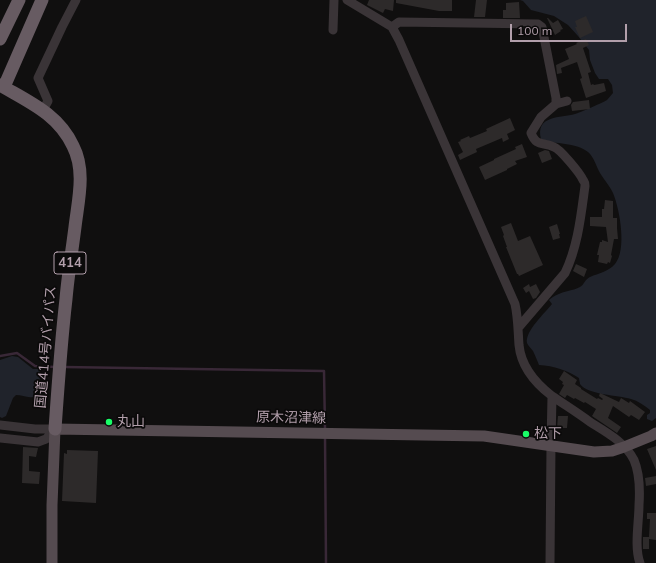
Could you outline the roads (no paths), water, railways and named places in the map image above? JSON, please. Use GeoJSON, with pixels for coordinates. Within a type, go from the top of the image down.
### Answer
{"type":"FeatureCollection","features":[{"type":"Feature","properties":{"kind":"highway"},"geometry":{"type":"LineString","coordinates":[[0,39],[19,0]]}},
{"type":"Feature","properties":{"kind":"highway","name":"国道414号バイパス"},"geometry":{"type":"LineString","coordinates":[[42,0],[2,86],[43,110],[59,125],[74,147],[79,163],[80,186],[66,299],[55,430]]}},
{"type":"Feature","properties":{"kind":"main road","name":"原木沼津線"},"geometry":{"type":"LineString","coordinates":[[55,430],[484,436],[594,452],[612,451],[656,433]]}},
{"type":"Feature","properties":{"kind":"main road"},"geometry":{"type":"LineString","coordinates":[[52,563],[53,457],[55,430]]}},
{"type":"Feature","properties":{"kind":"street"},"geometry":{"type":"LineString","coordinates":[[43,110],[48,101],[38,78],[76,0]]}},
{"type":"Feature","properties":{"kind":"street"},"geometry":{"type":"LineString","coordinates":[[333,30],[334,0]]}},
{"type":"Feature","properties":{"kind":"street"},"geometry":{"type":"LineString","coordinates":[[347,0],[392,28],[400,40],[516,304],[521,355],[526,367],[542,388],[616,439],[631,455],[640,482],[637,545],[640,563]]}},
{"type":"Feature","properties":{"kind":"street"},"geometry":{"type":"LineString","coordinates":[[392,28],[399,22],[538,24],[542,27],[556,104]]}},
{"type":"Feature","properties":{"kind":"street"},"geometry":{"type":"LineString","coordinates":[[547,52],[557,48]]}},
{"type":"Feature","properties":{"kind":"street"},"geometry":{"type":"LineString","coordinates":[[552,78],[562,76]]}},
{"type":"Feature","properties":{"kind":"street"},"geometry":{"type":"LineString","coordinates":[[518,328],[565,273],[569,266],[577,236],[585,181],[554,146],[540,144],[533,138],[532,133],[541,117],[556,104],[567,101]]}},
{"type":"Feature","properties":{"kind":"street"},"geometry":{"type":"LineString","coordinates":[[550,563],[552,396]]}},
{"type":"Feature","properties":{"kind":"street"},"geometry":{"type":"LineString","coordinates":[[0,425],[55,430]]}},
{"type":"Feature","properties":{"kind":"street"},"geometry":{"type":"LineString","coordinates":[[0,438],[38,442],[46,439],[55,430]]}},
{"type":"Feature","properties":{"kind":"waterway"},"geometry":{"type":"LineString","coordinates":[[0,356],[17,353],[35,366],[55,367]]}},
{"type":"Feature","properties":{"kind":"waterway"},"geometry":{"type":"LineString","coordinates":[[64,367],[324,371],[325,429]]}},
{"type":"Feature","properties":{"kind":"waterway"},"geometry":{"type":"LineString","coordinates":[[325,436],[326,563]]}},
{"type":"Feature","properties":{"kind":"place","name":"丸山"},"geometry":{"type":"Point","coordinates":[109,422]}},
{"type":"Feature","properties":{"kind":"place","name":"松下"},"geometry":{"type":"Point","coordinates":[526,434]}}]}
